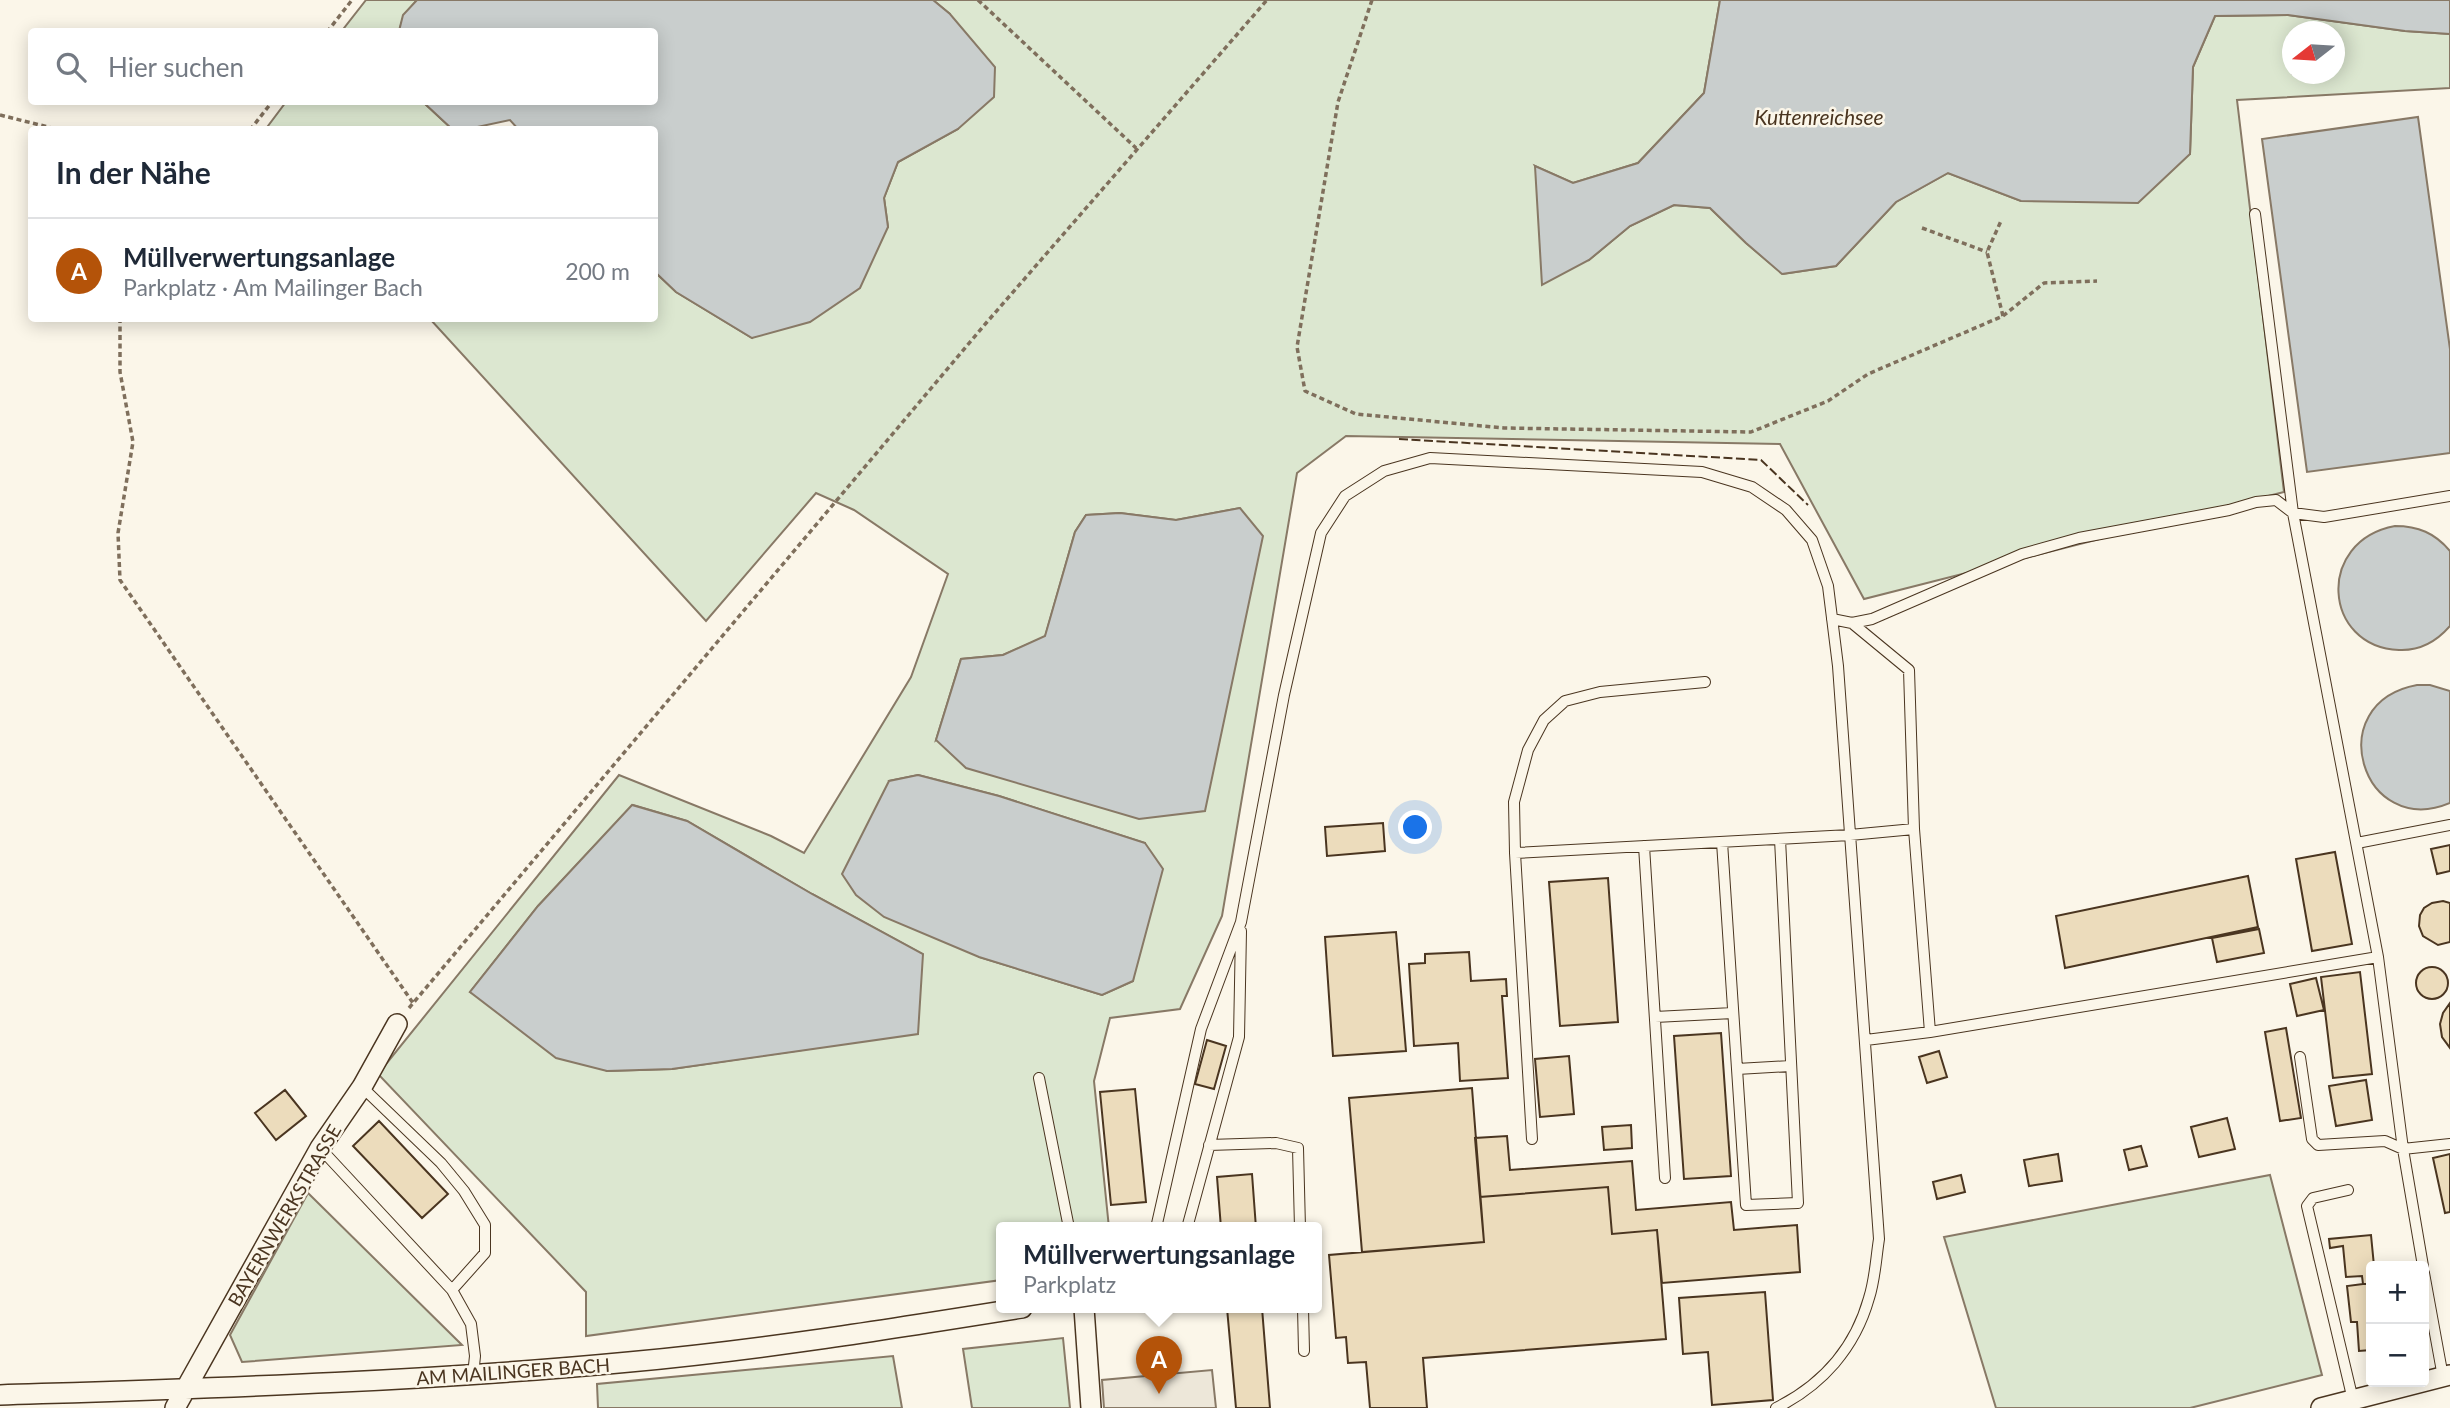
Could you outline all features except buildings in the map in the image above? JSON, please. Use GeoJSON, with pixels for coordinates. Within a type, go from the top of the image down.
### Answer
{"type":"FeatureCollection","features":[{"type":"Feature","properties":{"kind":"street","name":"BAYERNWERKSTRASSE"},"geometry":{"type":"LineString","coordinates":[[175,1408],[320,1148],[362,1087],[397,1024]]}},
{"type":"Feature","properties":{"kind":"street","name":"AM MAILINGER BACH"},"geometry":{"type":"LineString","coordinates":[[0,1395],[403,1380],[630,1362],[820,1340],[996,1312]]}},
{"type":"Feature","properties":{"kind":"street"},"geometry":{"type":"LineString","coordinates":[[1084,1313],[1091,1408]]}},
{"type":"Feature","properties":{"kind":"street"},"geometry":{"type":"LineString","coordinates":[[2321,1408],[2447,1376]]}},
{"type":"Feature","properties":{"kind":"lane"},"geometry":{"type":"LineString","coordinates":[[2255,214],[2293,513],[2378,957],[2403,1149],[2422,1261]]}},
{"type":"Feature","properties":{"kind":"lane"},"geometry":{"type":"LineString","coordinates":[[1189,1222],[1239,1037],[1241,922],[1284,695],[1321,533],[1345,496],[1384,471],[1430,458],[1702,472],[1752,487],[1786,510],[1812,540],[1828,586],[1838,666],[1879,1239],[1870,1297],[1855,1337],[1833,1367],[1797,1398],[1776,1408]]}},
{"type":"Feature","properties":{"kind":"lane"},"geometry":{"type":"LineString","coordinates":[[1832,619],[1852,623],[1872,620],[2022,554],[2079,538],[2229,510],[2256,502],[2276,500],[2293,513],[2324,517],[2450,496]]}},
{"type":"Feature","properties":{"kind":"lane"},"geometry":{"type":"LineString","coordinates":[[1852,623],[1909,670],[1914,829],[1930,1032]]}},
{"type":"Feature","properties":{"kind":"lane"},"geometry":{"type":"LineString","coordinates":[[1532,1139],[1514,802],[1528,750],[1544,720],[1565,701],[1600,692],[1705,682]]}},
{"type":"Feature","properties":{"kind":"lane"},"geometry":{"type":"LineString","coordinates":[[2357,844],[2450,825]]}},
{"type":"Feature","properties":{"kind":"lane"},"geometry":{"type":"LineString","coordinates":[[1515,853],[1850,835],[1914,829]]}},
{"type":"Feature","properties":{"kind":"lane"},"geometry":{"type":"LineString","coordinates":[[1722,842],[1746,1205],[1798,1203],[1780,839]]}},
{"type":"Feature","properties":{"kind":"lane"},"geometry":{"type":"LineString","coordinates":[[1644,846],[1664,1178]]}},
{"type":"Feature","properties":{"kind":"lane"},"geometry":{"type":"LineString","coordinates":[[1157,1222],[1201,1029],[1241,922]]}},
{"type":"Feature","properties":{"kind":"lane"},"geometry":{"type":"LineString","coordinates":[[1866,1040],[1930,1032],[2378,957]]}},
{"type":"Feature","properties":{"kind":"lane"},"geometry":{"type":"LineString","coordinates":[[1655,1017],[1733,1013]]}},
{"type":"Feature","properties":{"kind":"lane"},"geometry":{"type":"LineString","coordinates":[[2300,1058],[2312,1139],[2318,1145],[2385,1140],[2403,1149],[2450,1144]]}},
{"type":"Feature","properties":{"kind":"lane"},"geometry":{"type":"LineString","coordinates":[[1737,1069],[1790,1066]]}},
{"type":"Feature","properties":{"kind":"lane"},"geometry":{"type":"LineString","coordinates":[[1039,1078],[1068,1222]]}},
{"type":"Feature","properties":{"kind":"lane"},"geometry":{"type":"LineString","coordinates":[[362,1087],[441,1163],[464,1191],[485,1225],[485,1252],[452,1290]]}},
{"type":"Feature","properties":{"kind":"lane"},"geometry":{"type":"LineString","coordinates":[[1209,1145],[1276,1143],[1298,1149],[1300,1222]]}},
{"type":"Feature","properties":{"kind":"lane"},"geometry":{"type":"LineString","coordinates":[[320,1148],[452,1290],[471,1324],[475,1356],[473,1375]]}},
{"type":"Feature","properties":{"kind":"lane"},"geometry":{"type":"LineString","coordinates":[[2348,1190],[2314,1198],[2307,1206],[2353,1400]]}},
{"type":"Feature","properties":{"kind":"lane"},"geometry":{"type":"LineString","coordinates":[[2429,1295],[2447,1376]]}},
{"type":"Feature","properties":{"kind":"lane"},"geometry":{"type":"LineString","coordinates":[[1303,1313],[1304,1351]]}},
{"type":"Feature","properties":{"kind":"path"},"geometry":{"type":"LineString","coordinates":[[330,28],[352,0]]}},
{"type":"Feature","properties":{"kind":"path"},"geometry":{"type":"LineString","coordinates":[[978,0],[1136,148]]}},
{"type":"Feature","properties":{"kind":"path"},"geometry":{"type":"LineString","coordinates":[[397,1024],[978,332],[1267,0]]}},
{"type":"Feature","properties":{"kind":"path"},"geometry":{"type":"LineString","coordinates":[[1372,0],[1338,102],[1297,347],[1305,391],[1356,414],[1504,428],[1751,432],[1828,401],[1868,374],[2003,316],[2044,283],[2097,281]]}},
{"type":"Feature","properties":{"kind":"path"},"geometry":{"type":"LineString","coordinates":[[253,126],[270,105]]}},
{"type":"Feature","properties":{"kind":"path"},"geometry":{"type":"LineString","coordinates":[[0,115],[44,126]]}},
{"type":"Feature","properties":{"kind":"path"},"geometry":{"type":"LineString","coordinates":[[2001,221],[1987,252],[2003,316]]}},
{"type":"Feature","properties":{"kind":"path"},"geometry":{"type":"LineString","coordinates":[[1922,228],[1987,252]]}},
{"type":"Feature","properties":{"kind":"path"},"geometry":{"type":"LineString","coordinates":[[120,322],[120,372],[133,442],[118,533],[121,580],[412,1003]]}},
{"type":"Feature","properties":{"kind":"green space"},"geometry":{"type":"Polygon","coordinates":[[[366,0],[417,0],[404,15],[400,28],[344,28],[366,0]]]}},
{"type":"Feature","properties":{"kind":"green space"},"geometry":{"type":"Polygon","coordinates":[[[933,0],[1720,0],[1704,93],[1638,163],[1573,183],[1535,166],[1589,260],[1630,226],[1674,205],[1710,208],[1783,274],[1836,266],[1896,202],[1948,173],[2021,201],[2190,154],[2193,67],[2215,16],[2288,15],[2332,21],[2282,21],[2282,84],[2345,84],[2345,23],[2450,34],[2450,88],[2237,100],[2284,492],[1864,599],[1780,444],[1346,436],[1297,473],[1222,916],[1180,1009],[1110,1018],[1094,1081],[1108,1222],[996,1222],[996,1281],[586,1336],[586,1292],[378,1074],[619,775],[771,836],[804,853],[911,677],[948,574],[854,510],[816,493],[706,621],[433,322],[658,322],[658,275],[676,292],[752,338],[888,227],[884,198],[898,162],[958,129],[950,14],[933,0]],[[1240,508],[1176,520],[1120,513],[1086,515],[1075,532],[1045,637],[1003,655],[961,659],[936,740],[1240,508]],[[918,775],[889,781],[979,957],[1102,995],[1133,981],[1145,843],[999,796],[918,775]],[[633,805],[538,906],[470,992],[607,1071],[672,1069],[802,1050],[922,954],[687,821],[633,805]]]}},
{"type":"Feature","properties":{"kind":"green space"},"geometry":{"type":"Polygon","coordinates":[[[284,105],[426,105],[449,126],[268,126],[284,105]]]}},
{"type":"Feature","properties":{"kind":"green space"},"geometry":{"type":"Polygon","coordinates":[[[2270,1175],[2322,1375],[2190,1408],[1996,1408],[1944,1237],[2270,1175]]]}},
{"type":"Feature","properties":{"kind":"green space"},"geometry":{"type":"Polygon","coordinates":[[[308,1193],[462,1345],[242,1362],[230,1335],[308,1193]]]}},
{"type":"Feature","properties":{"kind":"green space"},"geometry":{"type":"Polygon","coordinates":[[[1063,1338],[1070,1408],[972,1408],[963,1349],[1063,1338]]]}},
{"type":"Feature","properties":{"kind":"green space"},"geometry":{"type":"Polygon","coordinates":[[[893,1356],[902,1408],[598,1408],[597,1384],[893,1356]]]}},
{"type":"Feature","properties":{"kind":"shaded area"},"geometry":{"type":"Polygon","coordinates":[[[1212,1370],[1216,1408],[1104,1408],[1102,1380],[1212,1370]]]}},
{"type":"Feature","properties":{"kind":"water"},"geometry":{"type":"Polygon","coordinates":[[[417,0],[933,0],[950,14],[995,67],[994,97],[958,129],[898,162],[884,198],[888,227],[860,288],[810,322],[752,338],[676,292],[658,275],[658,126],[515,126],[510,120],[482,126],[449,126],[426,105],[658,105],[658,28],[400,28],[403,15],[417,0]]]}},
{"type":"Feature","properties":{"kind":"water","name":"Kuttenreichsee"},"geometry":{"type":"Polygon","coordinates":[[[1720,0],[2450,0],[2450,34],[2405,31],[2288,15],[2215,16],[2193,67],[2190,154],[2138,203],[2021,201],[1948,173],[1896,202],[1836,266],[1782,274],[1710,208],[1674,205],[1630,226],[1589,260],[1542,285],[1535,166],[1573,183],[1638,163],[1704,93],[1720,0]]]}},
{"type":"Feature","properties":{"kind":"water"},"geometry":{"type":"Polygon","coordinates":[[[2418,117],[2450,349],[2450,453],[2307,472],[2262,139],[2418,117]]]}},
{"type":"Feature","properties":{"kind":"water"},"geometry":{"type":"Polygon","coordinates":[[[1240,508],[1263,536],[1205,811],[1139,819],[966,768],[936,740],[961,659],[1003,655],[1045,636],[1075,532],[1086,515],[1120,513],[1176,520],[1240,508]]]}},
{"type":"Feature","properties":{"kind":"water"},"geometry":{"type":"Polygon","coordinates":[[[2395,526],[2426,532],[2450,551],[2450,626],[2428,644],[2407,650],[2374,644],[2355,631],[2343,613],[2339,592],[2341,571],[2351,551],[2369,536],[2395,526]]]}},
{"type":"Feature","properties":{"kind":"water"},"geometry":{"type":"Polygon","coordinates":[[[2417,685],[2430,685],[2450,691],[2450,803],[2419,809],[2394,803],[2375,787],[2364,765],[2362,740],[2369,716],[2387,697],[2417,685]]]}},
{"type":"Feature","properties":{"kind":"water"},"geometry":{"type":"Polygon","coordinates":[[[918,775],[999,796],[1145,843],[1163,869],[1133,981],[1102,995],[979,957],[884,917],[856,895],[842,874],[889,781],[918,775]]]}},
{"type":"Feature","properties":{"kind":"water"},"geometry":{"type":"Polygon","coordinates":[[[632,805],[687,821],[812,894],[923,954],[918,1034],[672,1069],[607,1071],[556,1058],[470,992],[538,906],[632,805]]]}},
{"type":"Feature","properties":{"kind":"fence"},"geometry":{"type":"LineString","coordinates":[[1399,439],[1761,460],[1808,505]]}},
{"type":"Feature","properties":{"kind":"place","name":"Müllverwertungsanlage"},"geometry":{"type":"Point","coordinates":[1159,1394]}}]}
